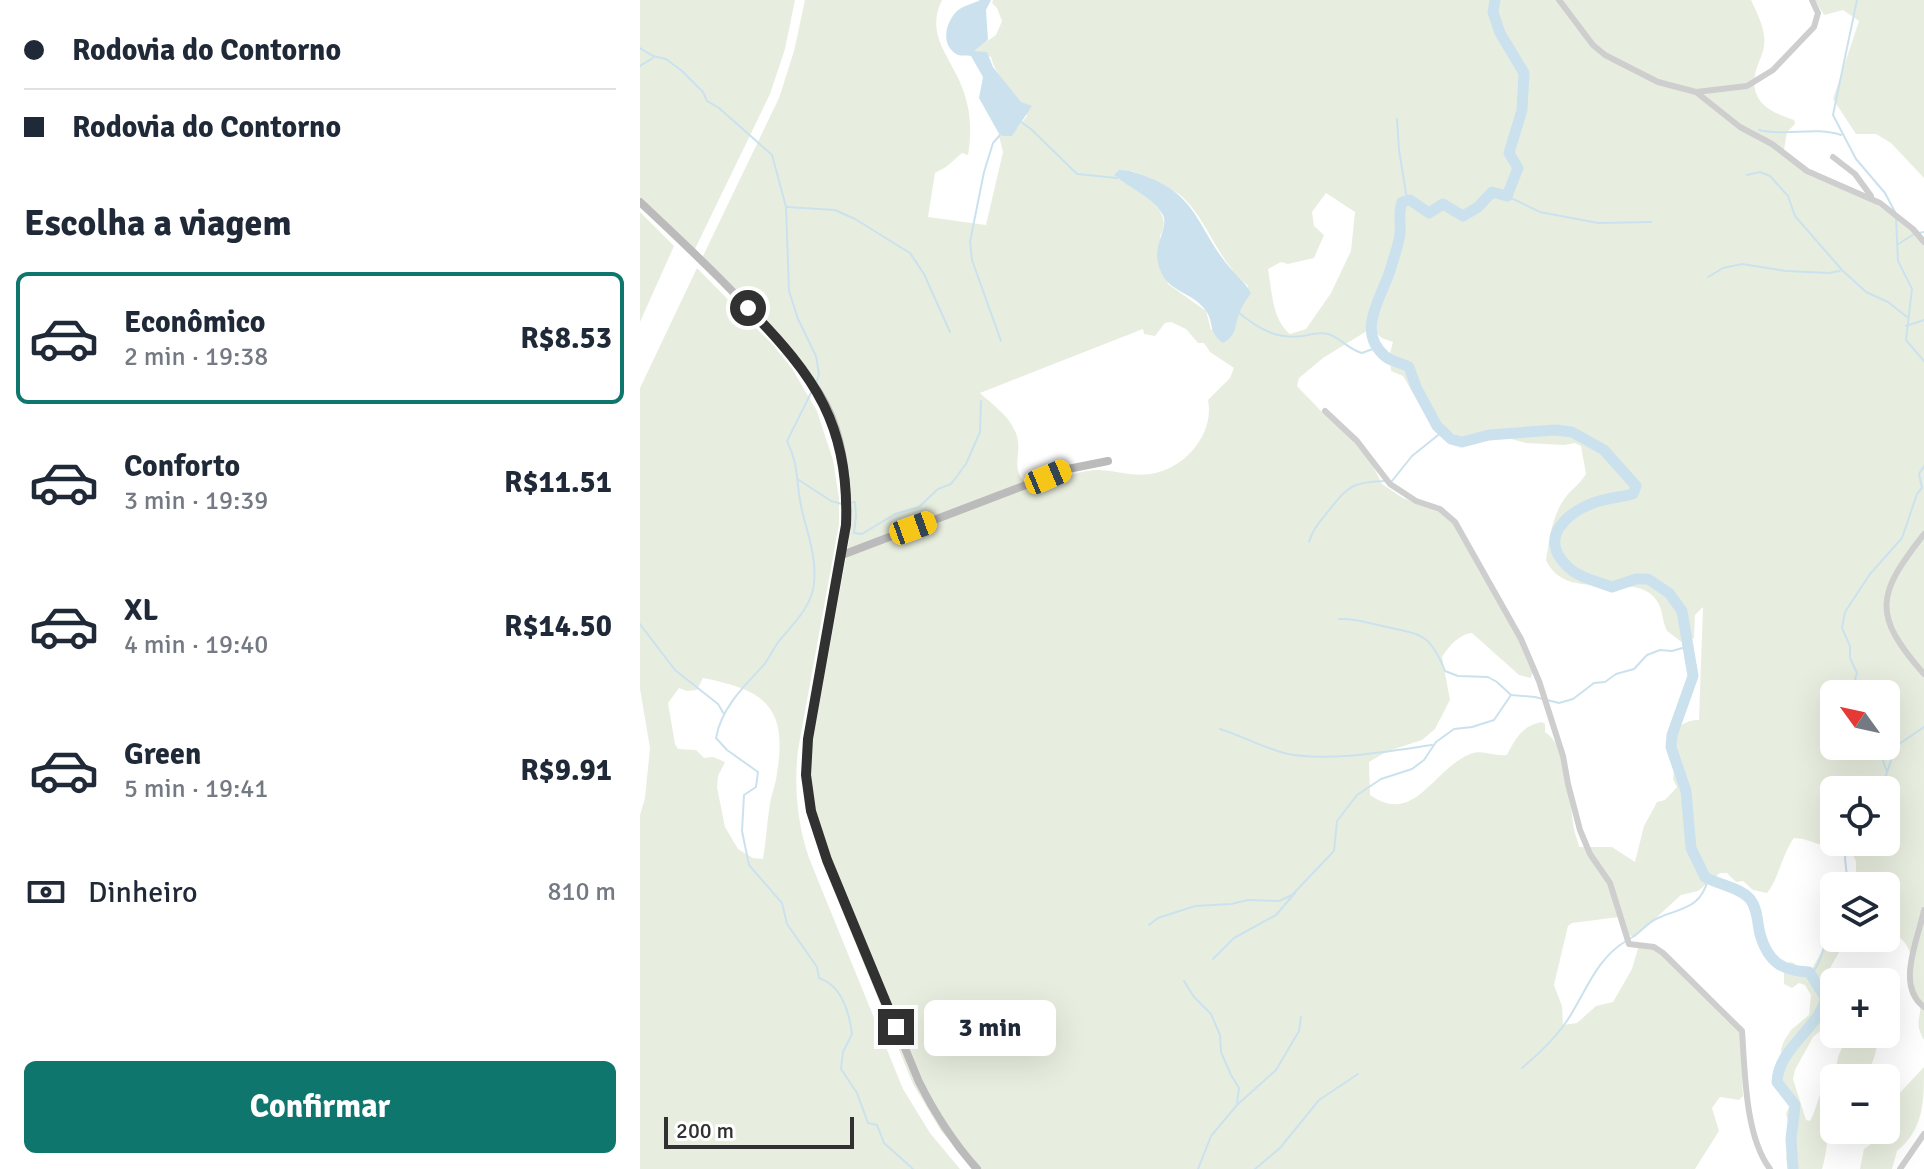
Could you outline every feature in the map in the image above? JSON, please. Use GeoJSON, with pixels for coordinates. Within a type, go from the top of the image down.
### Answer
{"type":"FeatureCollection","features":[{"type":"Feature","properties":{"kind":"main road"},"geometry":{"type":"LineString","coordinates":[[640,202],[765,325],[821,395],[842,457],[847,496],[842,555],[808,739],[806,775],[811,811],[827,860],[919,1082],[935,1114],[977,1169]]}},
{"type":"Feature","properties":{"kind":"main road"},"geometry":{"type":"LineString","coordinates":[[842,555],[1068,469],[1108,461]]}},
{"type":"Feature","properties":{"kind":"street"},"geometry":{"type":"LineString","coordinates":[[1559,0],[1593,45],[1605,55],[1658,82],[1696,92],[1747,86],[1773,70],[1814,27],[1818,13],[1812,0]]}},
{"type":"Feature","properties":{"kind":"street"},"geometry":{"type":"LineString","coordinates":[[1696,92],[1740,127],[1772,144],[1807,171],[1871,196]]}},
{"type":"Feature","properties":{"kind":"street"},"geometry":{"type":"LineString","coordinates":[[1833,157],[1855,174],[1871,196],[1913,229],[1924,242]]}},
{"type":"Feature","properties":{"kind":"street"},"geometry":{"type":"LineString","coordinates":[[1325,411],[1357,441],[1390,484],[1416,501],[1440,509],[1455,522],[1521,639],[1539,681],[1563,756],[1580,830],[1590,854],[1610,883],[1629,944],[1654,947],[1663,953],[1742,1031],[1756,1139],[1770,1169]]}},
{"type":"Feature","properties":{"kind":"street"},"geometry":{"type":"LineString","coordinates":[[1924,534],[1892,580],[1885,595],[1885,610],[1889,624],[1924,674]]}},
{"type":"Feature","properties":{"kind":"street"},"geometry":{"type":"LineString","coordinates":[[1924,910],[1910,957],[1911,982],[1918,1003],[1924,1007]]}},
{"type":"Feature","properties":{"kind":"street"},"geometry":{"type":"LineString","coordinates":[[1900,1169],[1924,1134]]}},
{"type":"Feature","properties":{"kind":"green space"},"geometry":{"type":"Polygon","coordinates":[[[640,0],[795,0],[785,49],[770,94],[694,251],[640,197],[640,0]]]}},
{"type":"Feature","properties":{"kind":"green space"},"geometry":{"type":"Polygon","coordinates":[[[805,0],[942,0],[937,13],[938,35],[965,96],[970,138],[968,155],[962,153],[935,173],[928,217],[986,225],[1003,152],[998,132],[1002,136],[1017,128],[1027,116],[997,72],[991,57],[973,51],[996,35],[1002,21],[993,0],[1751,0],[1761,22],[1764,40],[1755,78],[1757,96],[1768,108],[1794,120],[1795,124],[1787,132],[1784,150],[1812,171],[1855,189],[1924,239],[1924,1040],[1918,1024],[1920,1003],[1915,991],[1912,961],[1908,947],[1900,938],[1900,872],[1856,872],[1854,856],[1900,856],[1900,776],[1820,776],[1820,844],[1794,838],[1767,893],[1753,890],[1743,881],[1736,882],[1727,873],[1720,873],[1698,891],[1681,895],[1635,937],[1623,933],[1619,917],[1568,926],[1554,985],[1562,1006],[1563,1025],[1577,1023],[1596,1006],[1613,1002],[1632,969],[1639,945],[1655,949],[1737,1023],[1743,1096],[1739,1100],[1720,1097],[1712,1108],[1719,1131],[1695,1169],[975,1169],[941,1131],[913,1084],[823,864],[816,836],[810,780],[811,751],[849,540],[851,505],[846,452],[838,423],[808,369],[702,258],[779,98],[794,51],[805,0]],[[1132,171],[1115,176],[1151,201],[1163,216],[1164,226],[1160,236],[1168,284],[1206,311],[1211,330],[1232,318],[1243,303],[1248,286],[1230,266],[1185,199],[1132,171]],[[1326,193],[1312,212],[1314,226],[1324,235],[1314,258],[1288,264],[1281,262],[1268,269],[1276,313],[1290,334],[1306,329],[1331,293],[1351,251],[1355,212],[1326,193]],[[1171,322],[1165,323],[1155,336],[1144,334],[1143,329],[980,393],[1012,425],[1018,439],[1018,469],[1025,482],[1034,488],[1094,470],[1150,474],[1174,466],[1194,448],[1207,425],[1208,400],[1230,378],[1234,368],[1210,352],[1204,343],[1198,343],[1186,329],[1171,322]],[[1375,326],[1323,358],[1299,378],[1297,386],[1321,411],[1338,422],[1372,464],[1382,484],[1403,498],[1440,512],[1461,531],[1524,646],[1533,671],[1531,678],[1519,675],[1472,633],[1459,638],[1442,657],[1450,700],[1435,729],[1422,740],[1388,751],[1369,762],[1370,795],[1386,803],[1399,804],[1411,800],[1470,754],[1507,755],[1525,730],[1542,722],[1564,763],[1579,847],[1612,847],[1635,862],[1644,826],[1657,802],[1665,800],[1677,787],[1673,779],[1676,755],[1669,738],[1681,725],[1699,720],[1703,607],[1695,615],[1694,638],[1683,643],[1667,631],[1657,601],[1644,590],[1630,586],[1583,584],[1568,581],[1555,573],[1546,560],[1551,534],[1563,500],[1586,474],[1581,446],[1575,443],[1526,443],[1496,435],[1460,437],[1445,429],[1434,429],[1403,376],[1391,371],[1393,342],[1378,335],[1375,326]]]}},
{"type":"Feature","properties":{"kind":"green space"},"geometry":{"type":"Polygon","coordinates":[[[1815,0],[1924,0],[1924,178],[1891,143],[1876,134],[1856,134],[1833,99],[1859,21],[1843,10],[1824,15],[1815,0]]]}},
{"type":"Feature","properties":{"kind":"green space"},"geometry":{"type":"Polygon","coordinates":[[[640,212],[674,246],[640,322],[640,212]]]}},
{"type":"Feature","properties":{"kind":"green space"},"geometry":{"type":"Polygon","coordinates":[[[697,268],[773,345],[791,367],[817,411],[833,460],[839,498],[839,524],[798,750],[799,818],[809,858],[903,1089],[930,1133],[960,1169],[640,1169],[640,815],[645,798],[650,748],[640,689],[640,388],[697,268]],[[703,678],[697,690],[679,688],[668,703],[675,744],[678,749],[696,750],[704,758],[713,757],[725,762],[718,776],[717,787],[725,827],[738,849],[753,858],[763,859],[777,773],[779,732],[775,717],[767,705],[742,688],[703,678]]]}},
{"type":"Feature","properties":{"kind":"green space"},"geometry":{"type":"Polygon","coordinates":[[[1821,952],[1839,952],[1830,968],[1820,968],[1820,1031],[1813,1037],[1793,1079],[1806,1120],[1810,1121],[1820,1095],[1820,1144],[1827,1144],[1827,1147],[1822,1169],[1788,1169],[1786,1158],[1792,1137],[1786,1114],[1791,1101],[1773,1079],[1782,1065],[1784,1041],[1791,1030],[1809,1015],[1811,995],[1805,985],[1799,983],[1792,988],[1784,984],[1784,968],[1790,962],[1800,972],[1810,973],[1821,952]]]}},
{"type":"Feature","properties":{"kind":"green space"},"geometry":{"type":"Polygon","coordinates":[[[1842,1048],[1876,1048],[1872,1062],[1837,1064],[1842,1048]]]}},
{"type":"Feature","properties":{"kind":"green space"},"geometry":{"type":"Polygon","coordinates":[[[1924,1067],[1921,1114],[1913,1134],[1897,1151],[1892,1169],[1860,1169],[1864,1149],[1871,1144],[1900,1144],[1900,1093],[1924,1067]]]}},
{"type":"Feature","properties":{"kind":"water"},"geometry":{"type":"Polygon","coordinates":[[[980,0],[991,0],[986,10],[988,40],[974,51],[987,52],[993,67],[1021,102],[1032,106],[1012,136],[1002,136],[998,132],[979,98],[983,77],[971,56],[952,51],[947,40],[947,28],[953,16],[960,9],[980,0]]]}},
{"type":"Feature","properties":{"kind":"water"},"geometry":{"type":"Polygon","coordinates":[[[1119,170],[1155,180],[1179,195],[1251,293],[1228,340],[1223,343],[1215,335],[1209,316],[1200,304],[1166,281],[1157,256],[1164,225],[1163,215],[1147,198],[1114,175],[1119,170]]]}},
{"type":"Feature","properties":{"kind":"waterway"},"geometry":{"type":"LineString","coordinates":[[1495,0],[1493,12],[1500,33],[1524,73],[1522,110],[1509,153],[1518,168],[1507,196],[1492,192],[1478,207],[1463,216],[1443,204],[1429,213],[1410,200],[1402,202],[1399,241],[1374,312],[1372,335],[1376,346],[1386,357],[1409,367],[1437,426],[1451,439],[1462,442],[1489,435],[1555,430],[1572,432],[1604,450],[1636,486],[1633,494],[1596,502],[1575,512],[1560,527],[1555,545],[1567,566],[1582,576],[1612,587],[1636,579],[1648,579],[1669,593],[1682,611],[1693,676],[1672,735],[1671,747],[1686,791],[1691,848],[1705,877],[1740,892],[1753,903],[1763,944],[1772,958],[1791,970],[1809,972],[1825,997],[1817,1017],[1792,1047],[1779,1069],[1777,1082],[1795,1105],[1791,1139],[1793,1169]]}},
{"type":"Feature","properties":{"kind":"waterway"},"geometry":{"type":"LineString","coordinates":[[1857,0],[1833,115],[1856,159],[1885,193],[1895,212]]}},
{"type":"Feature","properties":{"kind":"waterway"},"geometry":{"type":"LineString","coordinates":[[640,48],[666,59],[682,71],[703,92],[707,101],[772,155],[786,207],[789,291],[798,319],[816,356],[819,374],[816,384]]}},
{"type":"Feature","properties":{"kind":"waterway"},"geometry":{"type":"LineString","coordinates":[[640,66],[653,58]]}},
{"type":"Feature","properties":{"kind":"waterway"},"geometry":{"type":"LineString","coordinates":[[1397,119],[1407,199]]}},
{"type":"Feature","properties":{"kind":"waterway"},"geometry":{"type":"LineString","coordinates":[[1021,122],[1077,174],[1117,178]]}},
{"type":"Feature","properties":{"kind":"waterway"},"geometry":{"type":"LineString","coordinates":[[1759,130],[1821,131],[1841,135]]}},
{"type":"Feature","properties":{"kind":"waterway"},"geometry":{"type":"LineString","coordinates":[[1000,135],[993,143],[984,172],[970,242],[972,260],[1001,341]]}},
{"type":"Feature","properties":{"kind":"waterway"},"geometry":{"type":"LineString","coordinates":[[1747,175],[1760,172],[1770,176],[1788,196],[1795,216],[1842,270],[1866,292],[1888,302],[1907,317]]}},
{"type":"Feature","properties":{"kind":"waterway"},"geometry":{"type":"LineString","coordinates":[[1507,196],[1540,212],[1598,223],[1651,222]]}},
{"type":"Feature","properties":{"kind":"waterway"},"geometry":{"type":"LineString","coordinates":[[787,207],[835,210],[910,253],[924,274],[950,332]]}},
{"type":"Feature","properties":{"kind":"waterway"},"geometry":{"type":"LineString","coordinates":[[1896,218],[1898,261],[1912,289],[1906,340],[1924,361]]}},
{"type":"Feature","properties":{"kind":"waterway"},"geometry":{"type":"LineString","coordinates":[[1897,245],[1914,234],[1924,232]]}},
{"type":"Feature","properties":{"kind":"waterway"},"geometry":{"type":"LineString","coordinates":[[1708,277],[1723,268],[1742,264],[1786,271],[1840,271]]}},
{"type":"Feature","properties":{"kind":"waterway"},"geometry":{"type":"LineString","coordinates":[[1238,312],[1260,328],[1276,334],[1294,337],[1328,334],[1362,353],[1378,347]]}},
{"type":"Feature","properties":{"kind":"waterway"},"geometry":{"type":"LineString","coordinates":[[1906,326],[1924,320]]}},
{"type":"Feature","properties":{"kind":"waterway"},"geometry":{"type":"LineString","coordinates":[[813,389],[787,441],[813,554],[815,574],[812,593],[801,615],[728,708],[716,738],[727,750],[758,772],[756,787],[744,795],[742,831],[749,865],[782,903],[787,924],[817,967],[819,978],[833,986],[843,1000],[852,1034],[843,1052],[841,1069],[857,1093],[868,1123],[877,1125],[884,1143],[913,1169]]}},
{"type":"Feature","properties":{"kind":"waterway"},"geometry":{"type":"LineString","coordinates":[[848,503],[855,502],[854,533],[862,534],[895,514],[919,507],[938,489],[951,484],[966,464],[980,432],[981,401]]}},
{"type":"Feature","properties":{"kind":"waterway"},"geometry":{"type":"LineString","coordinates":[[1309,542],[1318,525],[1350,488],[1366,482],[1392,481],[1412,456],[1442,432]]}},
{"type":"Feature","properties":{"kind":"waterway"},"geometry":{"type":"LineString","coordinates":[[1855,680],[1857,673],[1842,628],[1845,612],[1870,574],[1902,538],[1917,494],[1922,488],[1919,474],[1924,466]]}},
{"type":"Feature","properties":{"kind":"waterway"},"geometry":{"type":"LineString","coordinates":[[799,480],[831,501],[842,504]]}},
{"type":"Feature","properties":{"kind":"waterway"},"geometry":{"type":"LineString","coordinates":[[1339,619],[1415,634],[1434,648],[1445,671],[1458,676],[1488,677],[1511,695],[1559,703],[1573,699],[1594,683],[1605,682],[1616,674],[1634,669],[1647,655],[1686,647]]}},
{"type":"Feature","properties":{"kind":"waterway"},"geometry":{"type":"LineString","coordinates":[[640,624],[675,670],[718,704],[724,714]]}},
{"type":"Feature","properties":{"kind":"waterway"},"geometry":{"type":"LineString","coordinates":[[1149,925],[1158,918],[1195,906],[1248,900],[1279,901],[1292,895],[1334,851],[1337,821],[1357,795],[1381,779],[1412,769],[1424,760],[1436,742],[1454,729],[1494,720],[1511,695]]}},
{"type":"Feature","properties":{"kind":"waterway"},"geometry":{"type":"LineString","coordinates":[[1886,776],[1896,746],[1924,727]]}},
{"type":"Feature","properties":{"kind":"waterway"},"geometry":{"type":"LineString","coordinates":[[1220,729],[1276,751],[1300,756],[1358,755],[1432,745]]}},
{"type":"Feature","properties":{"kind":"waterway"},"geometry":{"type":"LineString","coordinates":[[1883,760],[1887,772]]}},
{"type":"Feature","properties":{"kind":"waterway"},"geometry":{"type":"LineString","coordinates":[[1845,856],[1846,872]]}},
{"type":"Feature","properties":{"kind":"waterway"},"geometry":{"type":"LineString","coordinates":[[1631,938],[1654,920],[1695,902],[1708,879]]}},
{"type":"Feature","properties":{"kind":"waterway"},"geometry":{"type":"LineString","coordinates":[[1213,959],[1234,938],[1276,915],[1295,893]]}},
{"type":"Feature","properties":{"kind":"waterway"},"geometry":{"type":"LineString","coordinates":[[1522,1068],[1557,1034],[1601,964],[1626,941]]}},
{"type":"Feature","properties":{"kind":"waterway"},"geometry":{"type":"LineString","coordinates":[[1812,974],[1822,952]]}},
{"type":"Feature","properties":{"kind":"waterway"},"geometry":{"type":"LineString","coordinates":[[1184,981],[1211,1014],[1220,1035],[1221,1052],[1239,1088],[1237,1103]]}},
{"type":"Feature","properties":{"kind":"waterway"},"geometry":{"type":"LineString","coordinates":[[1198,1169],[1211,1136],[1237,1105],[1276,1070],[1299,1031],[1301,1017]]}},
{"type":"Feature","properties":{"kind":"waterway"},"geometry":{"type":"LineString","coordinates":[[1255,1169],[1280,1148],[1319,1100],[1358,1074]]}},
{"type":"Feature","properties":{"kind":"route"},"geometry":{"type":"LineString","coordinates":[[748,308],[821,395],[834,425],[842,457],[847,496],[846,525],[808,739],[806,775],[811,811],[827,860],[896,1027]]}}]}
